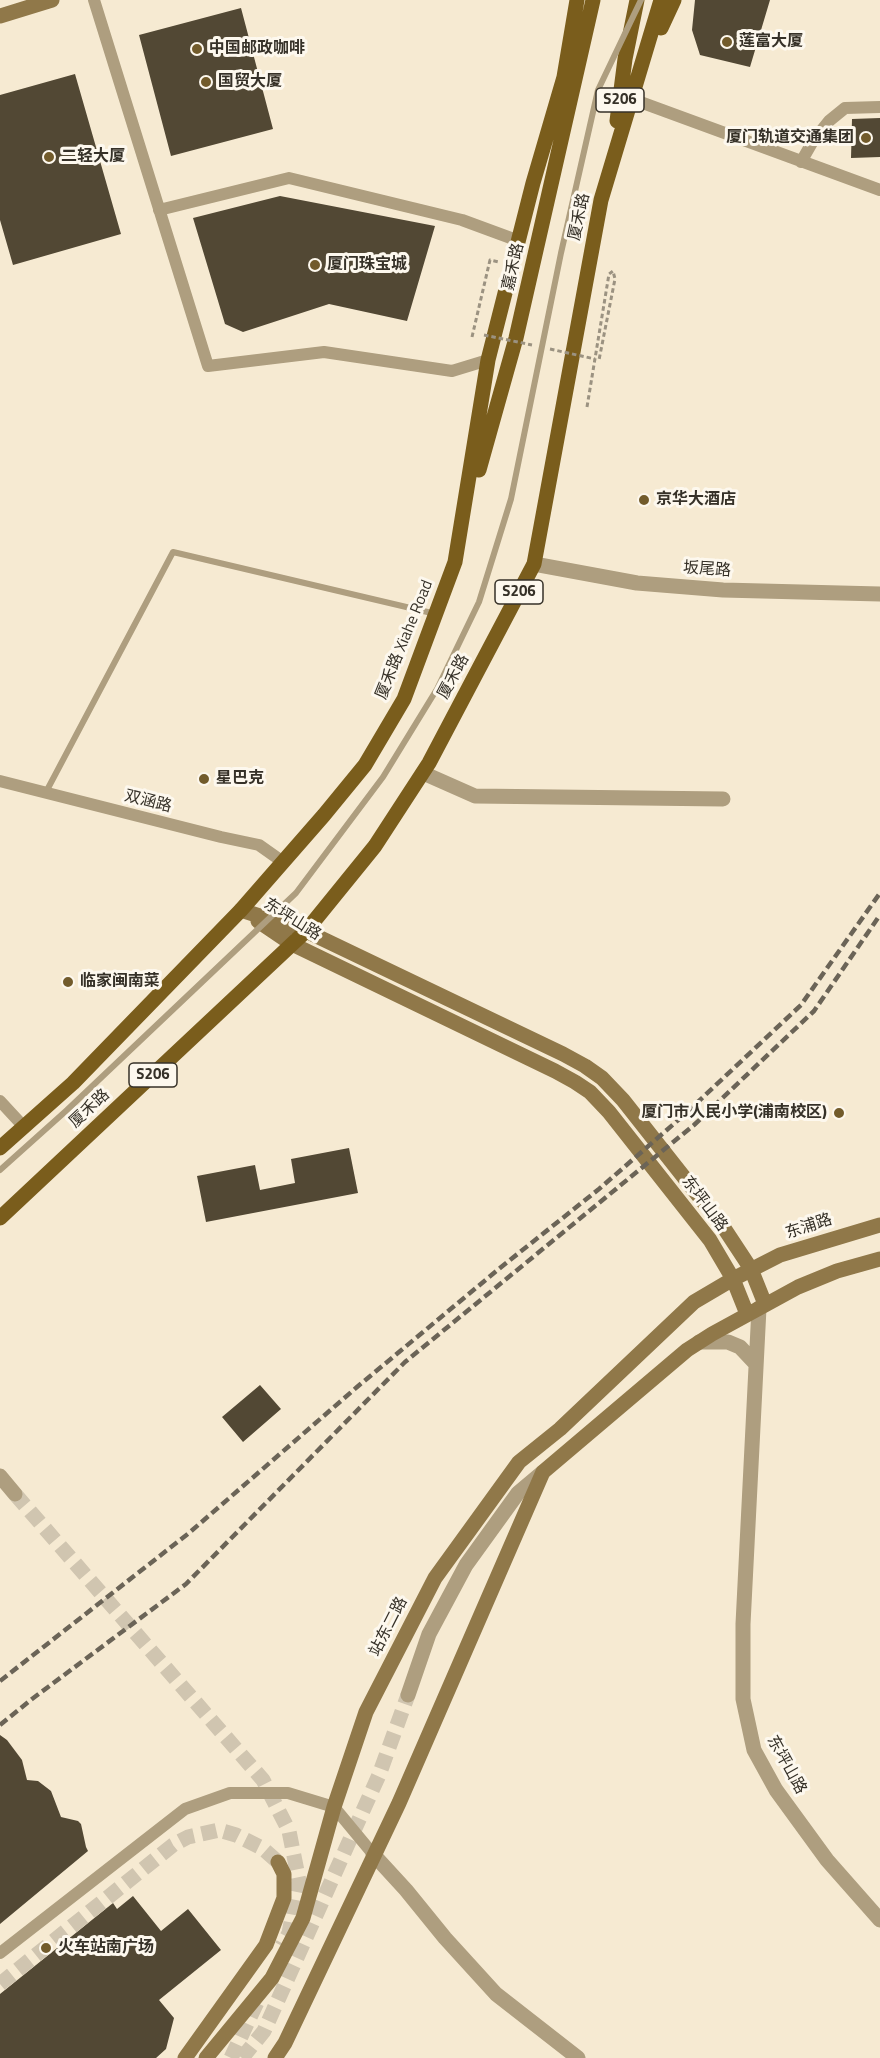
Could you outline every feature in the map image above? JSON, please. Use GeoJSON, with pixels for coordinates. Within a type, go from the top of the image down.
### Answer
{"type":"FeatureCollection","features":[{"type":"Feature","properties":{"kind":"main road"},"geometry":{"type":"LineString","coordinates":[[0,15],[52,0]]}},
{"type":"Feature","properties":{"kind":"main road"},"geometry":{"type":"LineString","coordinates":[[564,0],[566,7],[564,77]]}},
{"type":"Feature","properties":{"kind":"main road","name":"S206"},"geometry":{"type":"LineString","coordinates":[[459,539],[488,360],[533,183],[564,77],[577,0]]}},
{"type":"Feature","properties":{"kind":"main road","name":"嘉禾路"},"geometry":{"type":"LineString","coordinates":[[459,539],[516,338],[593,0]]}},
{"type":"Feature","properties":{"kind":"main road","name":"S206"},"geometry":{"type":"LineString","coordinates":[[601,200],[639,0]]}},
{"type":"Feature","properties":{"kind":"main road","name":"厦禾路"},"geometry":{"type":"LineString","coordinates":[[0,1218],[306,932],[375,846],[423,773],[534,564],[601,200],[661,0]]}},
{"type":"Feature","properties":{"kind":"main road"},"geometry":{"type":"LineString","coordinates":[[633,94],[674,0]]}},
{"type":"Feature","properties":{"kind":"main road","name":"厦禾路 Xiahe Road"},"geometry":{"type":"LineString","coordinates":[[283,862],[365,765],[404,699],[455,562],[459,539]]}},
{"type":"Feature","properties":{"kind":"main road","name":"厦禾路"},"geometry":{"type":"LineString","coordinates":[[0,1149],[73,1083],[241,910],[283,862]]}},
{"type":"Feature","properties":{"kind":"main road","name":"东坪山路"},"geometry":{"type":"LineString","coordinates":[[241,910],[306,932],[563,1054],[602,1078],[623,1100],[724,1228],[751,1269],[757,1308]]}},
{"type":"Feature","properties":{"kind":"main road","name":"东坪山路"},"geometry":{"type":"LineString","coordinates":[[241,910],[292,944],[555,1071],[583,1087],[609,1112],[710,1240],[733,1279],[757,1308]]}},
{"type":"Feature","properties":{"kind":"main road","name":"东浦路"},"geometry":{"type":"LineString","coordinates":[[733,1279],[780,1255],[880,1225]]}},
{"type":"Feature","properties":{"kind":"main road"},"geometry":{"type":"LineString","coordinates":[[275,2058],[285,2043],[399,1803],[543,1472],[699,1342],[798,1287],[837,1271],[880,1259]]}},
{"type":"Feature","properties":{"kind":"main road","name":"站东二路"},"geometry":{"type":"LineString","coordinates":[[206,2058],[272,1978],[303,1918],[334,1807],[366,1712],[435,1578],[519,1462],[560,1429],[694,1302],[733,1279]]}},
{"type":"Feature","properties":{"kind":"main road"},"geometry":{"type":"LineString","coordinates":[[185,2058],[266,1946],[284,1898],[284,1874],[278,1862]]}},
{"type":"Feature","properties":{"kind":"street"},"geometry":{"type":"LineString","coordinates":[[94,0],[208,366],[324,352],[452,371],[488,360]]}},
{"type":"Feature","properties":{"kind":"street"},"geometry":{"type":"LineString","coordinates":[[633,94],[801,162],[880,190]]}},
{"type":"Feature","properties":{"kind":"street"},"geometry":{"type":"LineString","coordinates":[[801,162],[813,141],[829,121],[845,108],[880,107]]}},
{"type":"Feature","properties":{"kind":"street"},"geometry":{"type":"LineString","coordinates":[[159,210],[289,178],[462,220],[519,242]]}},
{"type":"Feature","properties":{"kind":"street","name":"坂尾路"},"geometry":{"type":"LineString","coordinates":[[534,564],[637,583],[723,590],[880,594]]}},
{"type":"Feature","properties":{"kind":"street"},"geometry":{"type":"LineString","coordinates":[[423,773],[475,796],[723,799]]}},
{"type":"Feature","properties":{"kind":"street","name":"双涵路"},"geometry":{"type":"LineString","coordinates":[[0,781],[221,837],[259,844],[283,862]]}},
{"type":"Feature","properties":{"kind":"street"},"geometry":{"type":"LineString","coordinates":[[0,1101],[24,1127]]}},
{"type":"Feature","properties":{"kind":"street","name":"东坪山路"},"geometry":{"type":"LineString","coordinates":[[757,1308],[743,1624],[743,1699],[754,1750],[776,1790],[827,1860],[880,1920]]}},
{"type":"Feature","properties":{"kind":"street"},"geometry":{"type":"LineString","coordinates":[[699,1342],[728,1342],[740,1347],[756,1364]]}},
{"type":"Feature","properties":{"kind":"street"},"geometry":{"type":"LineString","coordinates":[[408,1695],[429,1634],[466,1565],[518,1493],[543,1472]]}},
{"type":"Feature","properties":{"kind":"street"},"geometry":{"type":"LineString","coordinates":[[0,1476],[15,1494]]}},
{"type":"Feature","properties":{"kind":"street"},"geometry":{"type":"LineString","coordinates":[[0,1953],[185,1809],[230,1793],[288,1793],[334,1807],[445,1938],[496,1994],[578,2058]]}},
{"type":"Feature","properties":{"kind":"lane"},"geometry":{"type":"LineString","coordinates":[[0,1170],[68,1110],[296,893],[383,777],[437,689],[479,602],[511,499],[561,253],[598,90],[639,0]]}},
{"type":"Feature","properties":{"kind":"lane"},"geometry":{"type":"LineString","coordinates":[[45,793],[173,552],[436,614]]}},
{"type":"Feature","properties":{"kind":"path"},"geometry":{"type":"LineString","coordinates":[[472,337],[490,261],[499,261],[497,272]]}},
{"type":"Feature","properties":{"kind":"path"},"geometry":{"type":"LineString","coordinates":[[587,407],[615,279],[613,271],[609,274],[597,360]]}},
{"type":"Feature","properties":{"kind":"building","name":"莲富大厦"},"geometry":{"type":"Polygon","coordinates":[[[695,0],[770,0],[750,67],[700,55],[692,30],[695,0]]]}},
{"type":"Feature","properties":{"kind":"building","name":"国贸大厦"},"geometry":{"type":"Polygon","coordinates":[[[241,8],[273,129],[171,156],[139,35],[241,8]]]}},
{"type":"Feature","properties":{"kind":"building","name":"二轻大厦"},"geometry":{"type":"Polygon","coordinates":[[[75,74],[121,234],[13,265],[0,220],[0,95],[75,74]]]}},
{"type":"Feature","properties":{"kind":"building","name":"厦门轨道交通集团"},"geometry":{"type":"Polygon","coordinates":[[[880,118],[880,157],[851,158],[852,119],[880,118]]]}},
{"type":"Feature","properties":{"kind":"building","name":"厦门珠宝城"},"geometry":{"type":"Polygon","coordinates":[[[280,196],[435,226],[407,321],[329,304],[243,332],[225,324],[193,218],[280,196]]]}},
{"type":"Feature","properties":{"kind":"building"},"geometry":{"type":"Polygon","coordinates":[[[349,1148],[358,1193],[206,1222],[197,1176],[255,1165],[260,1190],[295,1183],[291,1159],[349,1148]]]}},
{"type":"Feature","properties":{"kind":"building"},"geometry":{"type":"Polygon","coordinates":[[[260,1385],[281,1409],[243,1442],[222,1417],[260,1385]]]}},
{"type":"Feature","properties":{"kind":"building"},"geometry":{"type":"Polygon","coordinates":[[[0,1735],[7,1740],[22,1760],[27,1780],[38,1781],[51,1791],[61,1817],[78,1821],[81,1824],[88,1851],[0,1924],[0,1735]]]}},
{"type":"Feature","properties":{"kind":"building"},"geometry":{"type":"Polygon","coordinates":[[[133,1896],[161,1931],[188,1909],[221,1950],[159,2000],[174,2018],[166,2049],[156,2058],[0,2058],[0,1994],[113,1903],[117,1909],[133,1896]]]}},
{"type":"Feature","properties":{"kind":"tunnel"},"geometry":{"type":"LineString","coordinates":[[15,1494],[263,1780],[289,1831],[299,1881],[289,1933],[282,1946]]}},
{"type":"Feature","properties":{"kind":"tunnel"},"geometry":{"type":"LineString","coordinates":[[242,2058],[264,2031],[379,1775],[408,1695]]}},
{"type":"Feature","properties":{"kind":"tunnel"},"geometry":{"type":"LineString","coordinates":[[0,1984],[173,1845],[188,1837],[219,1830],[236,1835],[262,1848],[278,1862]]}},
{"type":"Feature","properties":{"kind":"tunnel"},"geometry":{"type":"LineString","coordinates":[[231,2058],[259,1998]]}},
{"type":"Feature","properties":{"kind":"railway"},"geometry":{"type":"LineString","coordinates":[[0,1681],[189,1533],[357,1387],[599,1189],[684,1115],[801,1005],[880,893]]}},
{"type":"Feature","properties":{"kind":"railway"},"geometry":{"type":"LineString","coordinates":[[0,1725],[186,1584],[405,1362],[694,1125],[814,1011],[880,915]]}},
{"type":"Feature","properties":{"kind":"place","name":"莲富大厦"},"geometry":{"type":"Point","coordinates":[727,42]}},
{"type":"Feature","properties":{"kind":"place","name":"中国邮政咖啡"},"geometry":{"type":"Point","coordinates":[197,49]}},
{"type":"Feature","properties":{"kind":"place","name":"国贸大厦"},"geometry":{"type":"Point","coordinates":[206,82]}},
{"type":"Feature","properties":{"kind":"place","name":"厦门轨道交通集团"},"geometry":{"type":"Point","coordinates":[866,138]}},
{"type":"Feature","properties":{"kind":"place","name":"二轻大厦"},"geometry":{"type":"Point","coordinates":[49,157]}},
{"type":"Feature","properties":{"kind":"place","name":"厦门珠宝城"},"geometry":{"type":"Point","coordinates":[315,265]}},
{"type":"Feature","properties":{"kind":"place","name":"京华大酒店"},"geometry":{"type":"Point","coordinates":[644,500]}},
{"type":"Feature","properties":{"kind":"place","name":"星巴克"},"geometry":{"type":"Point","coordinates":[204,779]}},
{"type":"Feature","properties":{"kind":"place","name":"临家闽南菜"},"geometry":{"type":"Point","coordinates":[68,982]}},
{"type":"Feature","properties":{"kind":"place","name":"厦门市人民小学(浦南校区)"},"geometry":{"type":"Point","coordinates":[839,1113]}},
{"type":"Feature","properties":{"kind":"place","name":"火车站南广场"},"geometry":{"type":"Point","coordinates":[46,1948]}}]}
